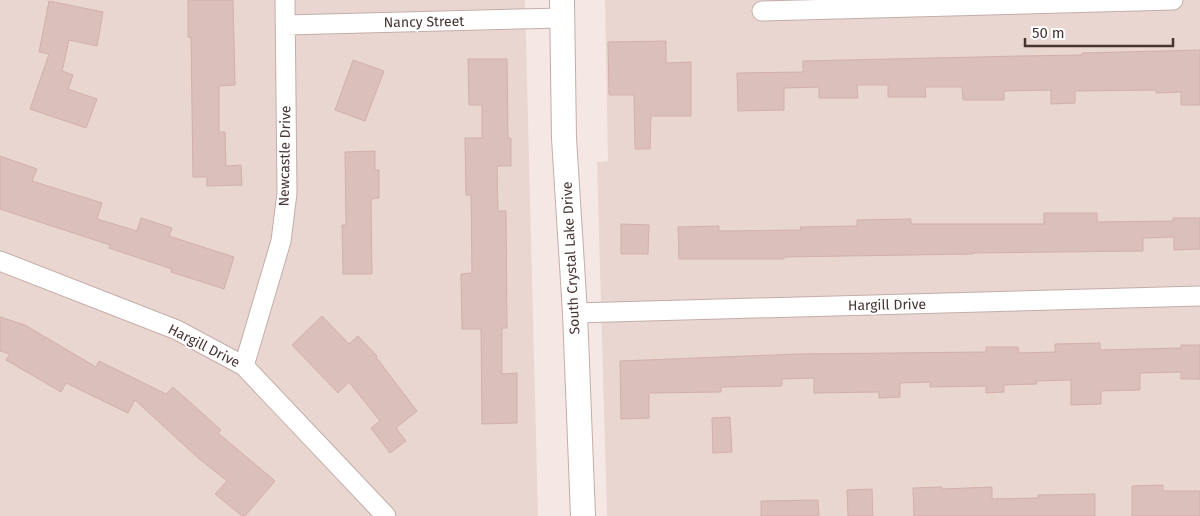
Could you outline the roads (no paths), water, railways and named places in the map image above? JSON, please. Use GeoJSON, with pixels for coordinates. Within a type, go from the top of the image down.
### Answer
{"type":"FeatureCollection","features":[{"type":"Feature","properties":{"kind":"street","name":"Newcastle Drive"},"geometry":{"type":"LineString","coordinates":[[244,366],[281,241],[287,193],[285,0]]}},
{"type":"Feature","properties":{"kind":"street"},"geometry":{"type":"LineString","coordinates":[[762,11],[1173,0]]}},
{"type":"Feature","properties":{"kind":"street","name":"Nancy Street"},"geometry":{"type":"LineString","coordinates":[[286,25],[562,9]]}},
{"type":"Feature","properties":{"kind":"street","name":"South Crystal Lake Drive"},"geometry":{"type":"LineString","coordinates":[[562,9],[564,138],[575,313],[583,516]]}},
{"type":"Feature","properties":{"kind":"street","name":"Hargill Drive"},"geometry":{"type":"LineString","coordinates":[[0,261],[177,330],[244,366],[386,516]]}},
{"type":"Feature","properties":{"kind":"street","name":"Hargill Drive"},"geometry":{"type":"LineString","coordinates":[[575,313],[1200,296]]}}]}
